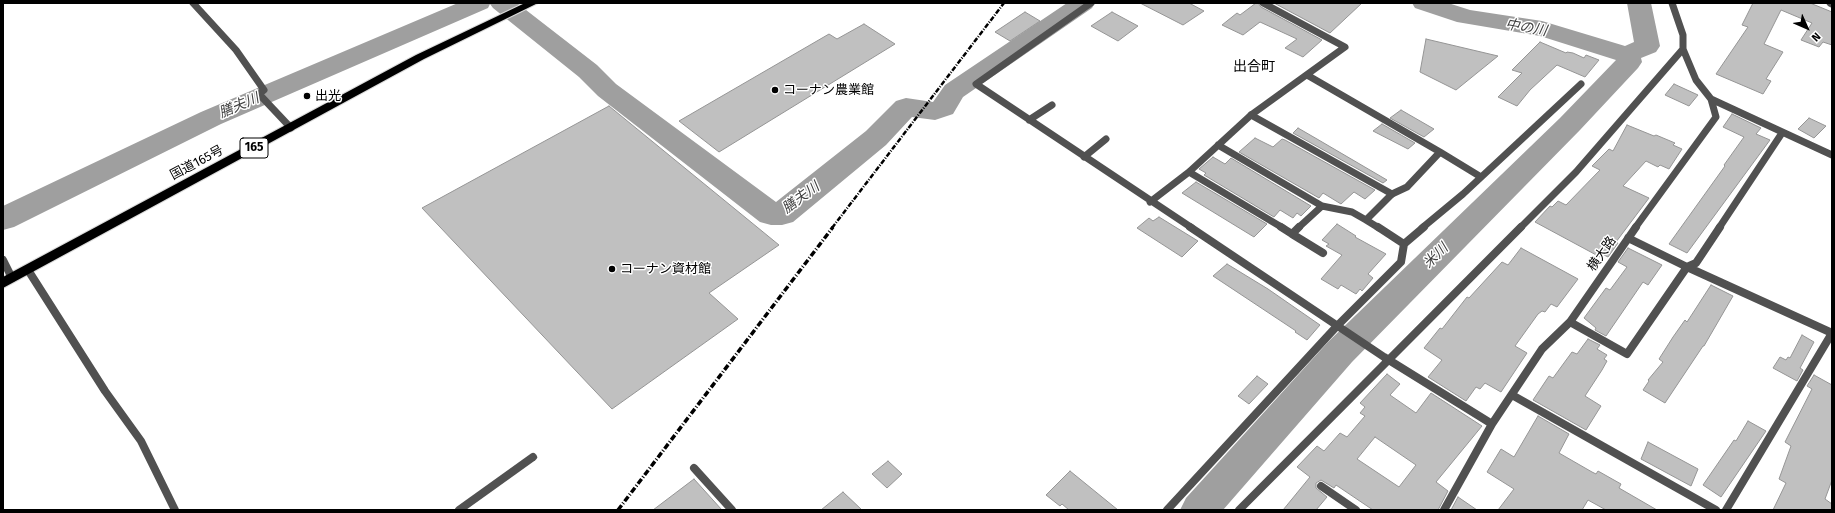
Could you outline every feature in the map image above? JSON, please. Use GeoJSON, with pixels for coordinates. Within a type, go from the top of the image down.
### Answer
{"type":"FeatureCollection","features":[{"type":"Feature","properties":{"kind":"highway","name":"国道165号"},"geometry":{"type":"LineString","coordinates":[[8,281],[420,57],[533,3]]}},
{"type":"Feature","properties":{"kind":"street"},"geometry":{"type":"LineString","coordinates":[[194,3],[236,50],[264,90],[259,94],[291,128]]}},
{"type":"Feature","properties":{"kind":"street"},"geometry":{"type":"LineString","coordinates":[[1091,3],[976,84],[1386,359],[1492,424]]}},
{"type":"Feature","properties":{"kind":"street","name":"横大路"},"geometry":{"type":"LineString","coordinates":[[1444,510],[1492,424],[1542,349],[1570,322],[1628,238],[1716,117],[1711,99],[1696,80],[1683,49],[1683,35],[1672,3]]}},
{"type":"Feature","properties":{"kind":"street"},"geometry":{"type":"LineString","coordinates":[[1150,202],[1189,172],[1251,115],[1345,47],[1267,4]]}},
{"type":"Feature","properties":{"kind":"street"},"geometry":{"type":"LineString","coordinates":[[1239,510],[1386,359],[1576,172],[1683,49]]}},
{"type":"Feature","properties":{"kind":"street"},"geometry":{"type":"LineString","coordinates":[[1306,75],[1481,177]]}},
{"type":"Feature","properties":{"kind":"street"},"geometry":{"type":"LineString","coordinates":[[1167,510],[1341,328],[1401,262],[1404,244],[1481,177],[1581,84]]}},
{"type":"Feature","properties":{"kind":"street"},"geometry":{"type":"LineString","coordinates":[[1711,99],[1832,155]]}},
{"type":"Feature","properties":{"kind":"street"},"geometry":{"type":"LineString","coordinates":[[1029,120],[1052,105]]}},
{"type":"Feature","properties":{"kind":"street"},"geometry":{"type":"LineString","coordinates":[[1251,115],[1392,194]]}},
{"type":"Feature","properties":{"kind":"street"},"geometry":{"type":"LineString","coordinates":[[1570,322],[1627,354],[1687,267],[1696,263],[1782,133]]}},
{"type":"Feature","properties":{"kind":"street"},"geometry":{"type":"LineString","coordinates":[[1084,157],[1106,139]]}},
{"type":"Feature","properties":{"kind":"street"},"geometry":{"type":"LineString","coordinates":[[1218,145],[1322,206],[1352,212],[1404,244]]}},
{"type":"Feature","properties":{"kind":"street"},"geometry":{"type":"LineString","coordinates":[[1366,220],[1392,194],[1407,187],[1440,152]]}},
{"type":"Feature","properties":{"kind":"street"},"geometry":{"type":"LineString","coordinates":[[1189,172],[1323,253]]}},
{"type":"Feature","properties":{"kind":"street"},"geometry":{"type":"LineString","coordinates":[[1292,234],[1322,206]]}},
{"type":"Feature","properties":{"kind":"street"},"geometry":{"type":"LineString","coordinates":[[1628,238],[1687,267],[1832,333],[1726,510]]}},
{"type":"Feature","properties":{"kind":"street"},"geometry":{"type":"LineString","coordinates":[[3,260],[8,281]]}},
{"type":"Feature","properties":{"kind":"street"},"geometry":{"type":"LineString","coordinates":[[28,270],[105,391],[141,441],[175,510]]}},
{"type":"Feature","properties":{"kind":"street"},"geometry":{"type":"LineString","coordinates":[[1512,395],[1716,510]]}},
{"type":"Feature","properties":{"kind":"street"},"geometry":{"type":"LineString","coordinates":[[459,510],[533,457]]}},
{"type":"Feature","properties":{"kind":"street"},"geometry":{"type":"LineString","coordinates":[[694,468],[732,510]]}},
{"type":"Feature","properties":{"kind":"street"},"geometry":{"type":"LineString","coordinates":[[1321,486],[1356,510]]}},
{"type":"Feature","properties":{"kind":"building"},"geometry":{"type":"Polygon","coordinates":[[[1140,3],[1189,3],[1204,11],[1183,25],[1140,3]]]}},
{"type":"Feature","properties":{"kind":"building"},"geometry":{"type":"Polygon","coordinates":[[[1256,3],[1322,40],[1303,57],[1285,48],[1297,39],[1260,22],[1243,35],[1222,25],[1237,13],[1240,15],[1256,3]]]}},
{"type":"Feature","properties":{"kind":"building"},"geometry":{"type":"Polygon","coordinates":[[[1274,3],[1362,3],[1330,33],[1274,3]]]}},
{"type":"Feature","properties":{"kind":"building"},"geometry":{"type":"Polygon","coordinates":[[[1753,3],[1810,3],[1832,12],[1832,45],[1823,42],[1819,47],[1801,40],[1812,23],[1781,10],[1764,44],[1783,52],[1766,79],[1771,81],[1763,94],[1716,74],[1748,27],[1742,25],[1753,3]]]}},
{"type":"Feature","properties":{"kind":"building"},"geometry":{"type":"Polygon","coordinates":[[[1025,12],[1040,21],[1010,41],[995,32],[1025,12]]]}},
{"type":"Feature","properties":{"kind":"building"},"geometry":{"type":"Polygon","coordinates":[[[1112,12],[1138,26],[1118,41],[1091,26],[1112,12]]]}},
{"type":"Feature","properties":{"kind":"building","name":"コーナン農業館"},"geometry":{"type":"Polygon","coordinates":[[[864,24],[895,44],[719,152],[679,121],[829,34],[837,39],[864,24]]]}},
{"type":"Feature","properties":{"kind":"building"},"geometry":{"type":"Polygon","coordinates":[[[1426,39],[1498,56],[1456,90],[1420,72],[1426,39]]]}},
{"type":"Feature","properties":{"kind":"building"},"geometry":{"type":"Polygon","coordinates":[[[1540,42],[1566,53],[1573,53],[1584,58],[1586,55],[1599,60],[1585,77],[1557,65],[1530,90],[1517,106],[1498,97],[1522,73],[1512,70],[1540,42]]]}},
{"type":"Feature","properties":{"kind":"building"},"geometry":{"type":"Polygon","coordinates":[[[1674,84],[1698,95],[1689,106],[1665,95],[1674,84]]]}},
{"type":"Feature","properties":{"kind":"building","name":"コーナン資材館"},"geometry":{"type":"Polygon","coordinates":[[[609,106],[779,245],[709,293],[738,319],[612,409],[422,208],[609,106]]]}},
{"type":"Feature","properties":{"kind":"building"},"geometry":{"type":"Polygon","coordinates":[[[1401,110],[1434,129],[1424,137],[1390,118],[1401,110]]]}},
{"type":"Feature","properties":{"kind":"building"},"geometry":{"type":"Polygon","coordinates":[[[1732,114],[1761,128],[1756,134],[1770,140],[1687,253],[1669,244],[1744,137],[1723,127],[1732,114]]]}},
{"type":"Feature","properties":{"kind":"building"},"geometry":{"type":"Polygon","coordinates":[[[1809,118],[1826,126],[1814,138],[1798,129],[1809,118]]]}},
{"type":"Feature","properties":{"kind":"building"},"geometry":{"type":"Polygon","coordinates":[[[1382,124],[1415,143],[1408,149],[1373,131],[1382,124]]]}},
{"type":"Feature","properties":{"kind":"building"},"geometry":{"type":"Polygon","coordinates":[[[1627,125],[1675,143],[1673,145],[1682,149],[1669,169],[1660,165],[1658,167],[1646,161],[1623,186],[1649,198],[1616,242],[1618,243],[1608,257],[1602,254],[1600,257],[1535,222],[1550,206],[1552,207],[1558,201],[1566,205],[1600,170],[1592,166],[1609,149],[1613,151],[1627,125]]]}},
{"type":"Feature","properties":{"kind":"building"},"geometry":{"type":"Polygon","coordinates":[[[1298,128],[1387,180],[1383,183],[1293,133],[1298,128]]]}},
{"type":"Feature","properties":{"kind":"building"},"geometry":{"type":"Polygon","coordinates":[[[1255,138],[1273,147],[1282,139],[1285,140],[1375,190],[1365,199],[1354,192],[1341,204],[1323,193],[1319,198],[1239,152],[1255,138]]]}},
{"type":"Feature","properties":{"kind":"building"},"geometry":{"type":"Polygon","coordinates":[[[1213,157],[1225,164],[1231,158],[1311,206],[1301,216],[1297,213],[1293,218],[1280,210],[1274,217],[1204,175],[1206,173],[1199,169],[1213,157]]]}},
{"type":"Feature","properties":{"kind":"building"},"geometry":{"type":"Polygon","coordinates":[[[1196,182],[1267,224],[1254,237],[1182,193],[1196,182]]]}},
{"type":"Feature","properties":{"kind":"building"},"geometry":{"type":"Polygon","coordinates":[[[1159,217],[1198,241],[1182,257],[1137,228],[1149,218],[1153,221],[1159,217]]]}},
{"type":"Feature","properties":{"kind":"building"},"geometry":{"type":"Polygon","coordinates":[[[1337,224],[1356,236],[1355,237],[1386,254],[1368,274],[1373,278],[1362,291],[1360,289],[1356,294],[1341,285],[1338,289],[1321,279],[1342,255],[1326,246],[1329,244],[1322,240],[1337,224]]]}},
{"type":"Feature","properties":{"kind":"building"},"geometry":{"type":"Polygon","coordinates":[[[1521,248],[1578,279],[1557,307],[1551,304],[1545,312],[1542,311],[1538,314],[1515,346],[1527,353],[1501,392],[1485,383],[1480,389],[1476,387],[1466,401],[1428,377],[1442,360],[1424,348],[1440,328],[1442,329],[1467,297],[1469,298],[1502,262],[1508,265],[1521,248]]]}},
{"type":"Feature","properties":{"kind":"building"},"geometry":{"type":"Polygon","coordinates":[[[1628,248],[1662,265],[1648,285],[1643,282],[1606,336],[1595,330],[1596,328],[1584,318],[1606,288],[1610,290],[1627,267],[1618,262],[1628,248]]]}},
{"type":"Feature","properties":{"kind":"building"},"geometry":{"type":"Polygon","coordinates":[[[1227,264],[1268,289],[1320,325],[1307,340],[1295,332],[1296,331],[1213,276],[1227,264]]]}},
{"type":"Feature","properties":{"kind":"building"},"geometry":{"type":"Polygon","coordinates":[[[1711,285],[1733,296],[1704,346],[1665,403],[1643,390],[1649,381],[1648,380],[1663,362],[1659,359],[1673,337],[1685,320],[1687,322],[1711,285]]]}},
{"type":"Feature","properties":{"kind":"building"},"geometry":{"type":"Polygon","coordinates":[[[1802,335],[1814,342],[1800,368],[1803,370],[1797,381],[1773,368],[1780,357],[1786,360],[1788,357],[1790,358],[1802,335]]]}},
{"type":"Feature","properties":{"kind":"building"},"geometry":{"type":"Polygon","coordinates":[[[1588,339],[1600,345],[1597,349],[1607,355],[1604,359],[1607,361],[1585,396],[1601,406],[1586,430],[1533,400],[1549,376],[1553,378],[1572,352],[1577,354],[1588,339]]]}},
{"type":"Feature","properties":{"kind":"building"},"geometry":{"type":"Polygon","coordinates":[[[1387,374],[1400,384],[1390,395],[1416,413],[1431,393],[1482,426],[1436,482],[1448,491],[1438,510],[1373,510],[1336,485],[1334,488],[1321,480],[1316,483],[1316,488],[1327,497],[1316,510],[1283,510],[1310,477],[1297,467],[1317,446],[1324,451],[1340,433],[1347,437],[1365,416],[1360,413],[1365,407],[1360,403],[1387,374]],[[1375,437],[1357,459],[1399,487],[1416,465],[1375,437]]]}},
{"type":"Feature","properties":{"kind":"building"},"geometry":{"type":"Polygon","coordinates":[[[1814,375],[1832,385],[1832,480],[1825,499],[1832,504],[1832,510],[1773,510],[1786,483],[1779,479],[1791,446],[1785,442],[1812,389],[1807,386],[1814,375]]]}},
{"type":"Feature","properties":{"kind":"building"},"geometry":{"type":"Polygon","coordinates":[[[1257,376],[1268,384],[1249,404],[1238,396],[1257,376]]]}},
{"type":"Feature","properties":{"kind":"building"},"geometry":{"type":"Polygon","coordinates":[[[1538,416],[1569,434],[1559,453],[1596,474],[1598,471],[1621,484],[1619,488],[1657,510],[1606,510],[1588,500],[1582,510],[1498,510],[1514,489],[1487,472],[1501,449],[1514,457],[1538,416]]]}},
{"type":"Feature","properties":{"kind":"building"},"geometry":{"type":"Polygon","coordinates":[[[1748,421],[1766,431],[1721,497],[1703,485],[1734,440],[1736,441],[1748,421]]]}},
{"type":"Feature","properties":{"kind":"building"},"geometry":{"type":"Polygon","coordinates":[[[1648,442],[1698,469],[1691,486],[1641,459],[1648,442]]]}},
{"type":"Feature","properties":{"kind":"building"},"geometry":{"type":"Polygon","coordinates":[[[888,461],[902,474],[887,488],[872,474],[888,461]]]}},
{"type":"Feature","properties":{"kind":"building"},"geometry":{"type":"Polygon","coordinates":[[[1070,471],[1118,510],[1069,510],[1062,504],[1060,506],[1046,495],[1070,471]]]}},
{"type":"Feature","properties":{"kind":"building"},"geometry":{"type":"Polygon","coordinates":[[[694,479],[722,510],[653,510],[694,479]]]}},
{"type":"Feature","properties":{"kind":"building"},"geometry":{"type":"Polygon","coordinates":[[[843,492],[862,510],[821,510],[843,492]]]}},
{"type":"Feature","properties":{"kind":"building"},"geometry":{"type":"Polygon","coordinates":[[[1458,497],[1477,510],[1451,510],[1458,497]]]}},
{"type":"Feature","properties":{"kind":"waterway","name":"膳夫川"},"geometry":{"type":"LineString","coordinates":[[3,219],[211,118],[479,3]]}},
{"type":"Feature","properties":{"kind":"waterway","name":"膳夫川"},"geometry":{"type":"LineString","coordinates":[[502,3],[588,71],[607,90],[771,214],[782,214],[876,138],[906,107],[935,111],[943,108],[954,91],[1083,3]]}},
{"type":"Feature","properties":{"kind":"waterway","name":"中の川"},"geometry":{"type":"LineString","coordinates":[[1424,3],[1466,17],[1542,29],[1619,53],[1628,54]]}},
{"type":"Feature","properties":{"kind":"waterway","name":"米川"},"geometry":{"type":"LineString","coordinates":[[1628,54],[1647,46],[1639,3]]}},
{"type":"Feature","properties":{"kind":"waterway","name":"米川"},"geometry":{"type":"LineString","coordinates":[[1199,510],[1340,352],[1570,124],[1629,62],[1628,54]]}},
{"type":"Feature","properties":{"kind":"railway"},"geometry":{"type":"LineString","coordinates":[[832,228],[1004,3]]}},
{"type":"Feature","properties":{"kind":"railway"},"geometry":{"type":"LineString","coordinates":[[618,510],[833,227]]}},
{"type":"Feature","properties":{"kind":"place","name":"コーナン農業館"},"geometry":{"type":"Point","coordinates":[775,90]}},
{"type":"Feature","properties":{"kind":"place","name":"出光"},"geometry":{"type":"Point","coordinates":[307,96]}},
{"type":"Feature","properties":{"kind":"place","name":"コーナン資材館"},"geometry":{"type":"Point","coordinates":[612,269]}},
{"type":"Feature","properties":{"kind":"district","name":"出合町"},"geometry":{"type":"Point","coordinates":[1254,67]}}]}
